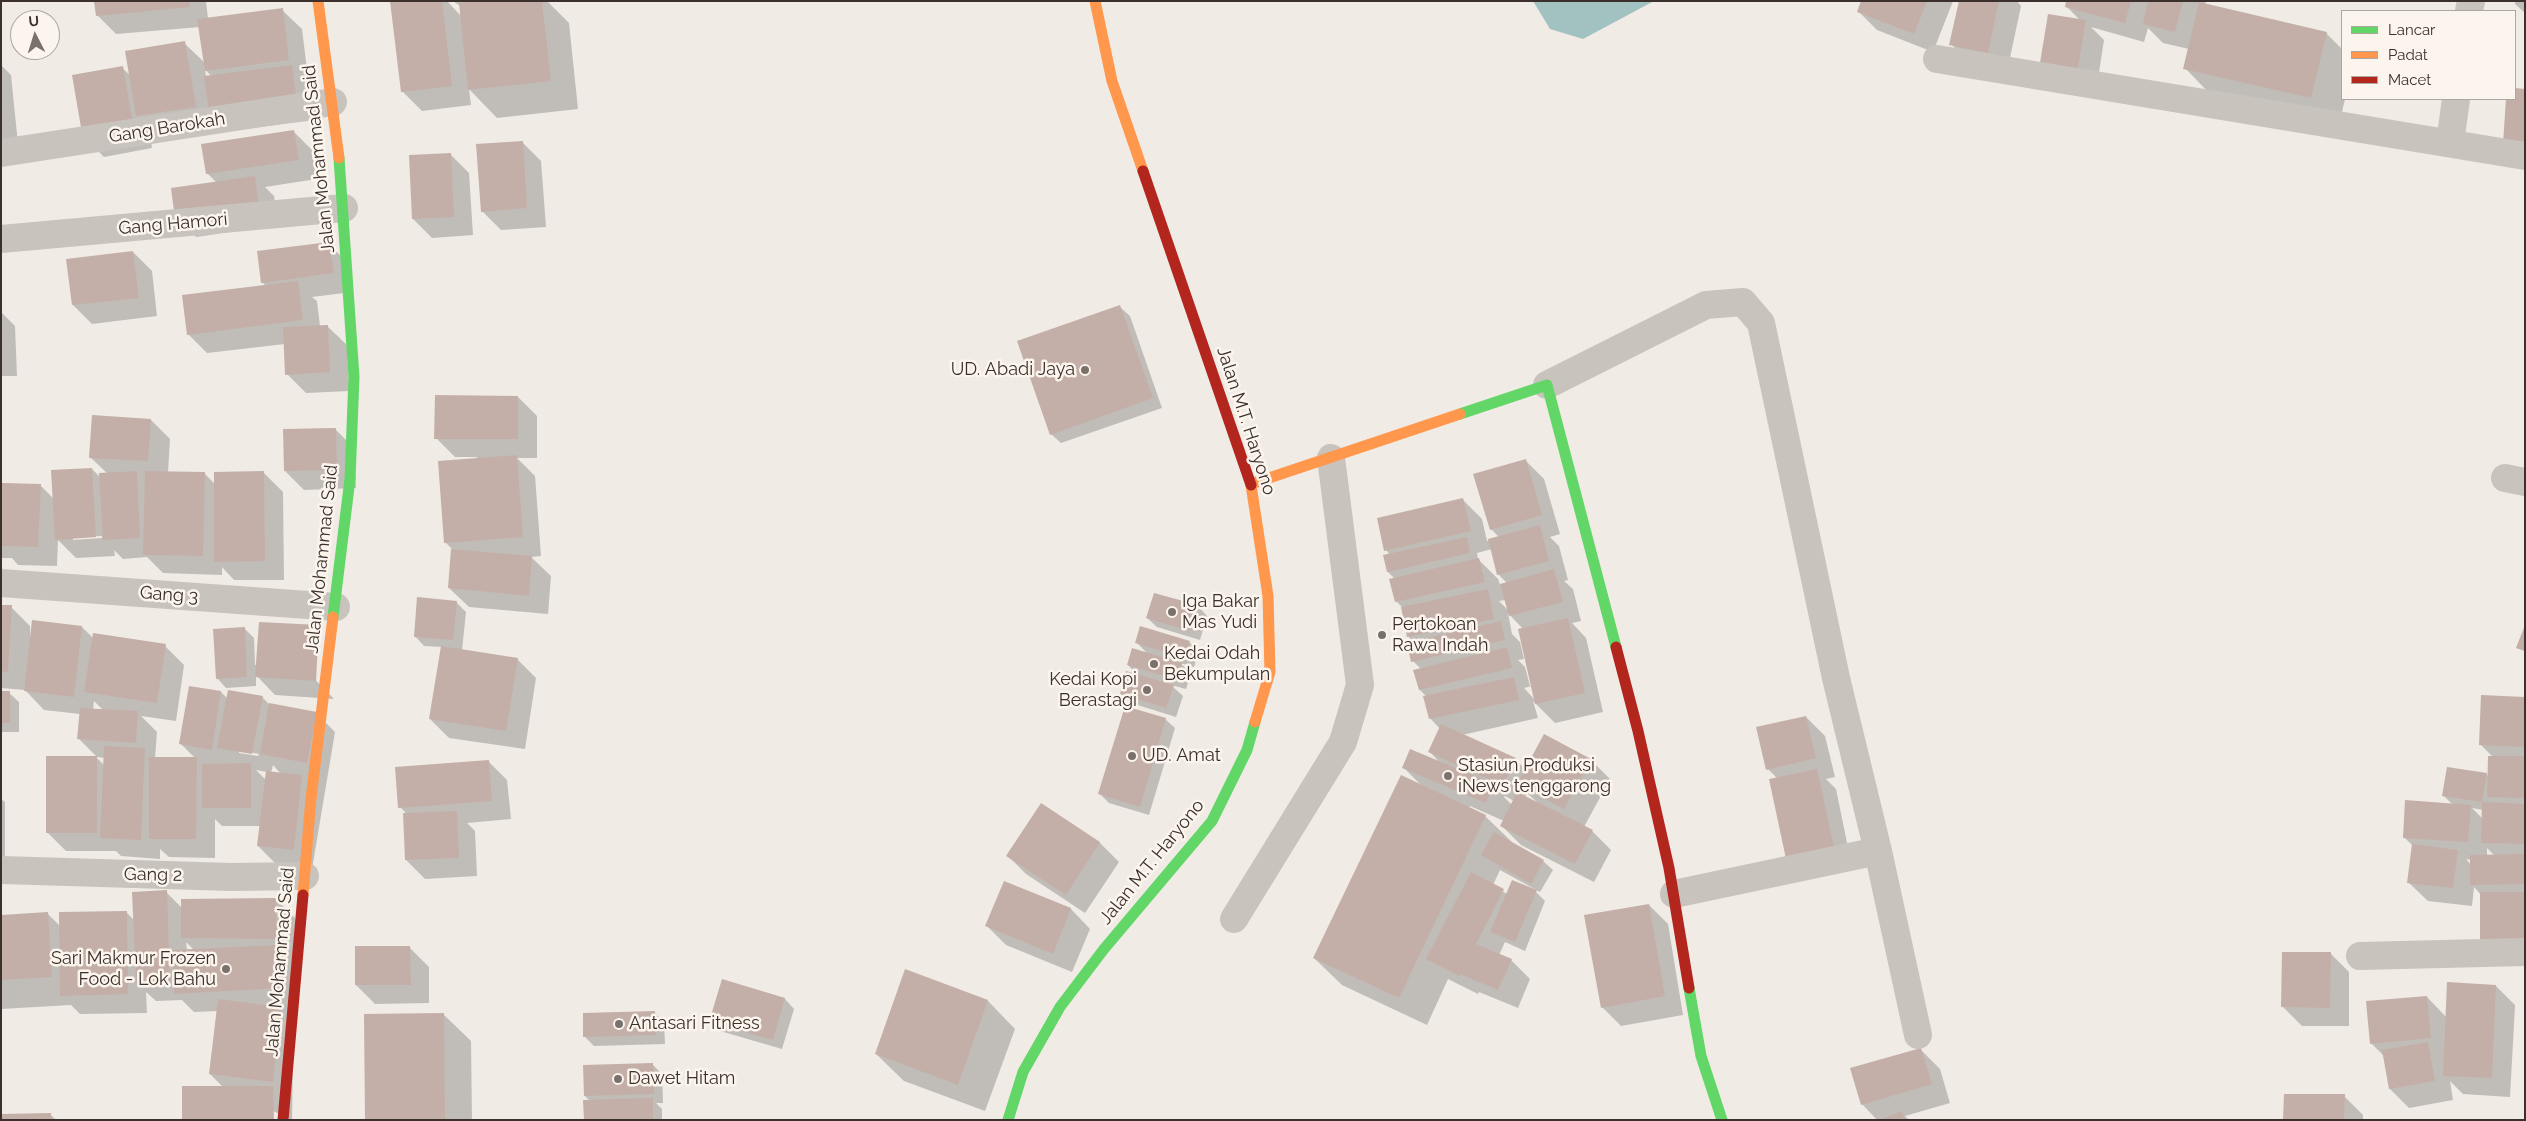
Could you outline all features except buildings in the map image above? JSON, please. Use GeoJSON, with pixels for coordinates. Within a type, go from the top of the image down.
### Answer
{"type":"FeatureCollection","features":[{"type":"Feature","properties":{"kind":"street","name":"Jalan Mohammad Said"},"geometry":{"type":"LineString","coordinates":[[283,1120],[311,798],[336,607],[350,479],[354,376],[344,208],[333,102],[318,1]]}},
{"type":"Feature","properties":{"kind":"street","name":"Jalan M.T. Haryono"},"geometry":{"type":"LineString","coordinates":[[1008,1120],[1024,1072],[1060,1007],[1104,949],[1212,821],[1247,750],[1270,672],[1268,596],[1251,484],[1112,81],[1095,1]]}},
{"type":"Feature","properties":{"kind":"street"},"geometry":{"type":"LineString","coordinates":[[1937,59],[2525,156]]}},
{"type":"Feature","properties":{"kind":"street"},"geometry":{"type":"LineString","coordinates":[[2450,143],[2456,100]]}},
{"type":"Feature","properties":{"kind":"street","name":"Gang Barokah"},"geometry":{"type":"LineString","coordinates":[[1,153],[333,102]]}},
{"type":"Feature","properties":{"kind":"street","name":"Gang Hamori"},"geometry":{"type":"LineString","coordinates":[[1,239],[344,208]]}},
{"type":"Feature","properties":{"kind":"street"},"geometry":{"type":"LineString","coordinates":[[1251,484],[1547,385],[1706,305],[1743,302],[1761,323],[1836,678],[1878,851],[1918,1035]]}},
{"type":"Feature","properties":{"kind":"street"},"geometry":{"type":"LineString","coordinates":[[1547,385],[1638,731],[1674,894],[1701,1056],[1722,1120]]}},
{"type":"Feature","properties":{"kind":"street"},"geometry":{"type":"LineString","coordinates":[[1234,919],[1343,742],[1360,685],[1331,458]]}},
{"type":"Feature","properties":{"kind":"street","name":"Gang 3"},"geometry":{"type":"LineString","coordinates":[[1,583],[336,607]]}},
{"type":"Feature","properties":{"kind":"street"},"geometry":{"type":"LineString","coordinates":[[1674,894],[1878,851]]}},
{"type":"Feature","properties":{"kind":"street","name":"Gang 2"},"geometry":{"type":"LineString","coordinates":[[1,870],[232,877],[305,876]]}},
{"type":"Feature","properties":{"kind":"street"},"geometry":{"type":"LineString","coordinates":[[2360,956],[2525,952]]}},
{"type":"Feature","properties":{"kind":"water"},"geometry":{"type":"Polygon","coordinates":[[[1533,1],[1654,1],[1583,39],[1550,29],[1533,1]]]}},
{"type":"Feature","properties":{"kind":"traffic: fast"},"geometry":{"type":"LineString","coordinates":[[333,617],[350,479],[354,377],[339,158]]}},
{"type":"Feature","properties":{"kind":"traffic: fast"},"geometry":{"type":"LineString","coordinates":[[1460,414],[1547,385],[1616,647]]}},
{"type":"Feature","properties":{"kind":"traffic: fast"},"geometry":{"type":"LineString","coordinates":[[1008,1120],[1023,1072],[1060,1007],[1104,949],[1212,821],[1247,750],[1255,722]]}},
{"type":"Feature","properties":{"kind":"traffic: fast"},"geometry":{"type":"LineString","coordinates":[[1689,988],[1701,1056],[1722,1120]]}},
{"type":"Feature","properties":{"kind":"traffic: slow"},"geometry":{"type":"LineString","coordinates":[[318,1],[339,158]]}},
{"type":"Feature","properties":{"kind":"traffic: slow"},"geometry":{"type":"LineString","coordinates":[[1095,1],[1112,81],[1143,171]]}},
{"type":"Feature","properties":{"kind":"traffic: slow"},"geometry":{"type":"LineString","coordinates":[[1251,484],[1460,414]]}},
{"type":"Feature","properties":{"kind":"traffic: slow"},"geometry":{"type":"LineString","coordinates":[[1251,485],[1268,596],[1270,672],[1255,722]]}},
{"type":"Feature","properties":{"kind":"traffic: slow"},"geometry":{"type":"LineString","coordinates":[[303,895],[311,798],[333,617]]}},
{"type":"Feature","properties":{"kind":"traffic: jam"},"geometry":{"type":"LineString","coordinates":[[1143,171],[1251,485]]}},
{"type":"Feature","properties":{"kind":"traffic: jam"},"geometry":{"type":"LineString","coordinates":[[1616,647],[1638,731],[1669,868],[1689,988]]}},
{"type":"Feature","properties":{"kind":"traffic: jam"},"geometry":{"type":"LineString","coordinates":[[283,1120],[303,895]]}},
{"type":"Feature","properties":{"kind":"place","name":"UD. Abadi Jaya"},"geometry":{"type":"Point","coordinates":[1085,370]}},
{"type":"Feature","properties":{"kind":"place","name":"Iga Bakar Mas Yudi"},"geometry":{"type":"Point","coordinates":[1172,612]}},
{"type":"Feature","properties":{"kind":"place","name":"Pertokoan Rawa Indah"},"geometry":{"type":"Point","coordinates":[1382,635]}},
{"type":"Feature","properties":{"kind":"place","name":"Kedai Odah Bekumpulan"},"geometry":{"type":"Point","coordinates":[1154,664]}},
{"type":"Feature","properties":{"kind":"place","name":"Kedai Kopi Berastagi"},"geometry":{"type":"Point","coordinates":[1147,690]}},
{"type":"Feature","properties":{"kind":"place","name":"UD. Amat"},"geometry":{"type":"Point","coordinates":[1132,756]}},
{"type":"Feature","properties":{"kind":"place","name":"Stasiun Produksi iNews tenggarong"},"geometry":{"type":"Point","coordinates":[1448,776]}},
{"type":"Feature","properties":{"kind":"place","name":"Sari Makmur Frozen Food - Lok Bahu"},"geometry":{"type":"Point","coordinates":[226,969]}},
{"type":"Feature","properties":{"kind":"place","name":"Antasari Fitness"},"geometry":{"type":"Point","coordinates":[619,1024]}},
{"type":"Feature","properties":{"kind":"place","name":"Dawet Hitam"},"geometry":{"type":"Point","coordinates":[618,1079]}}]}
